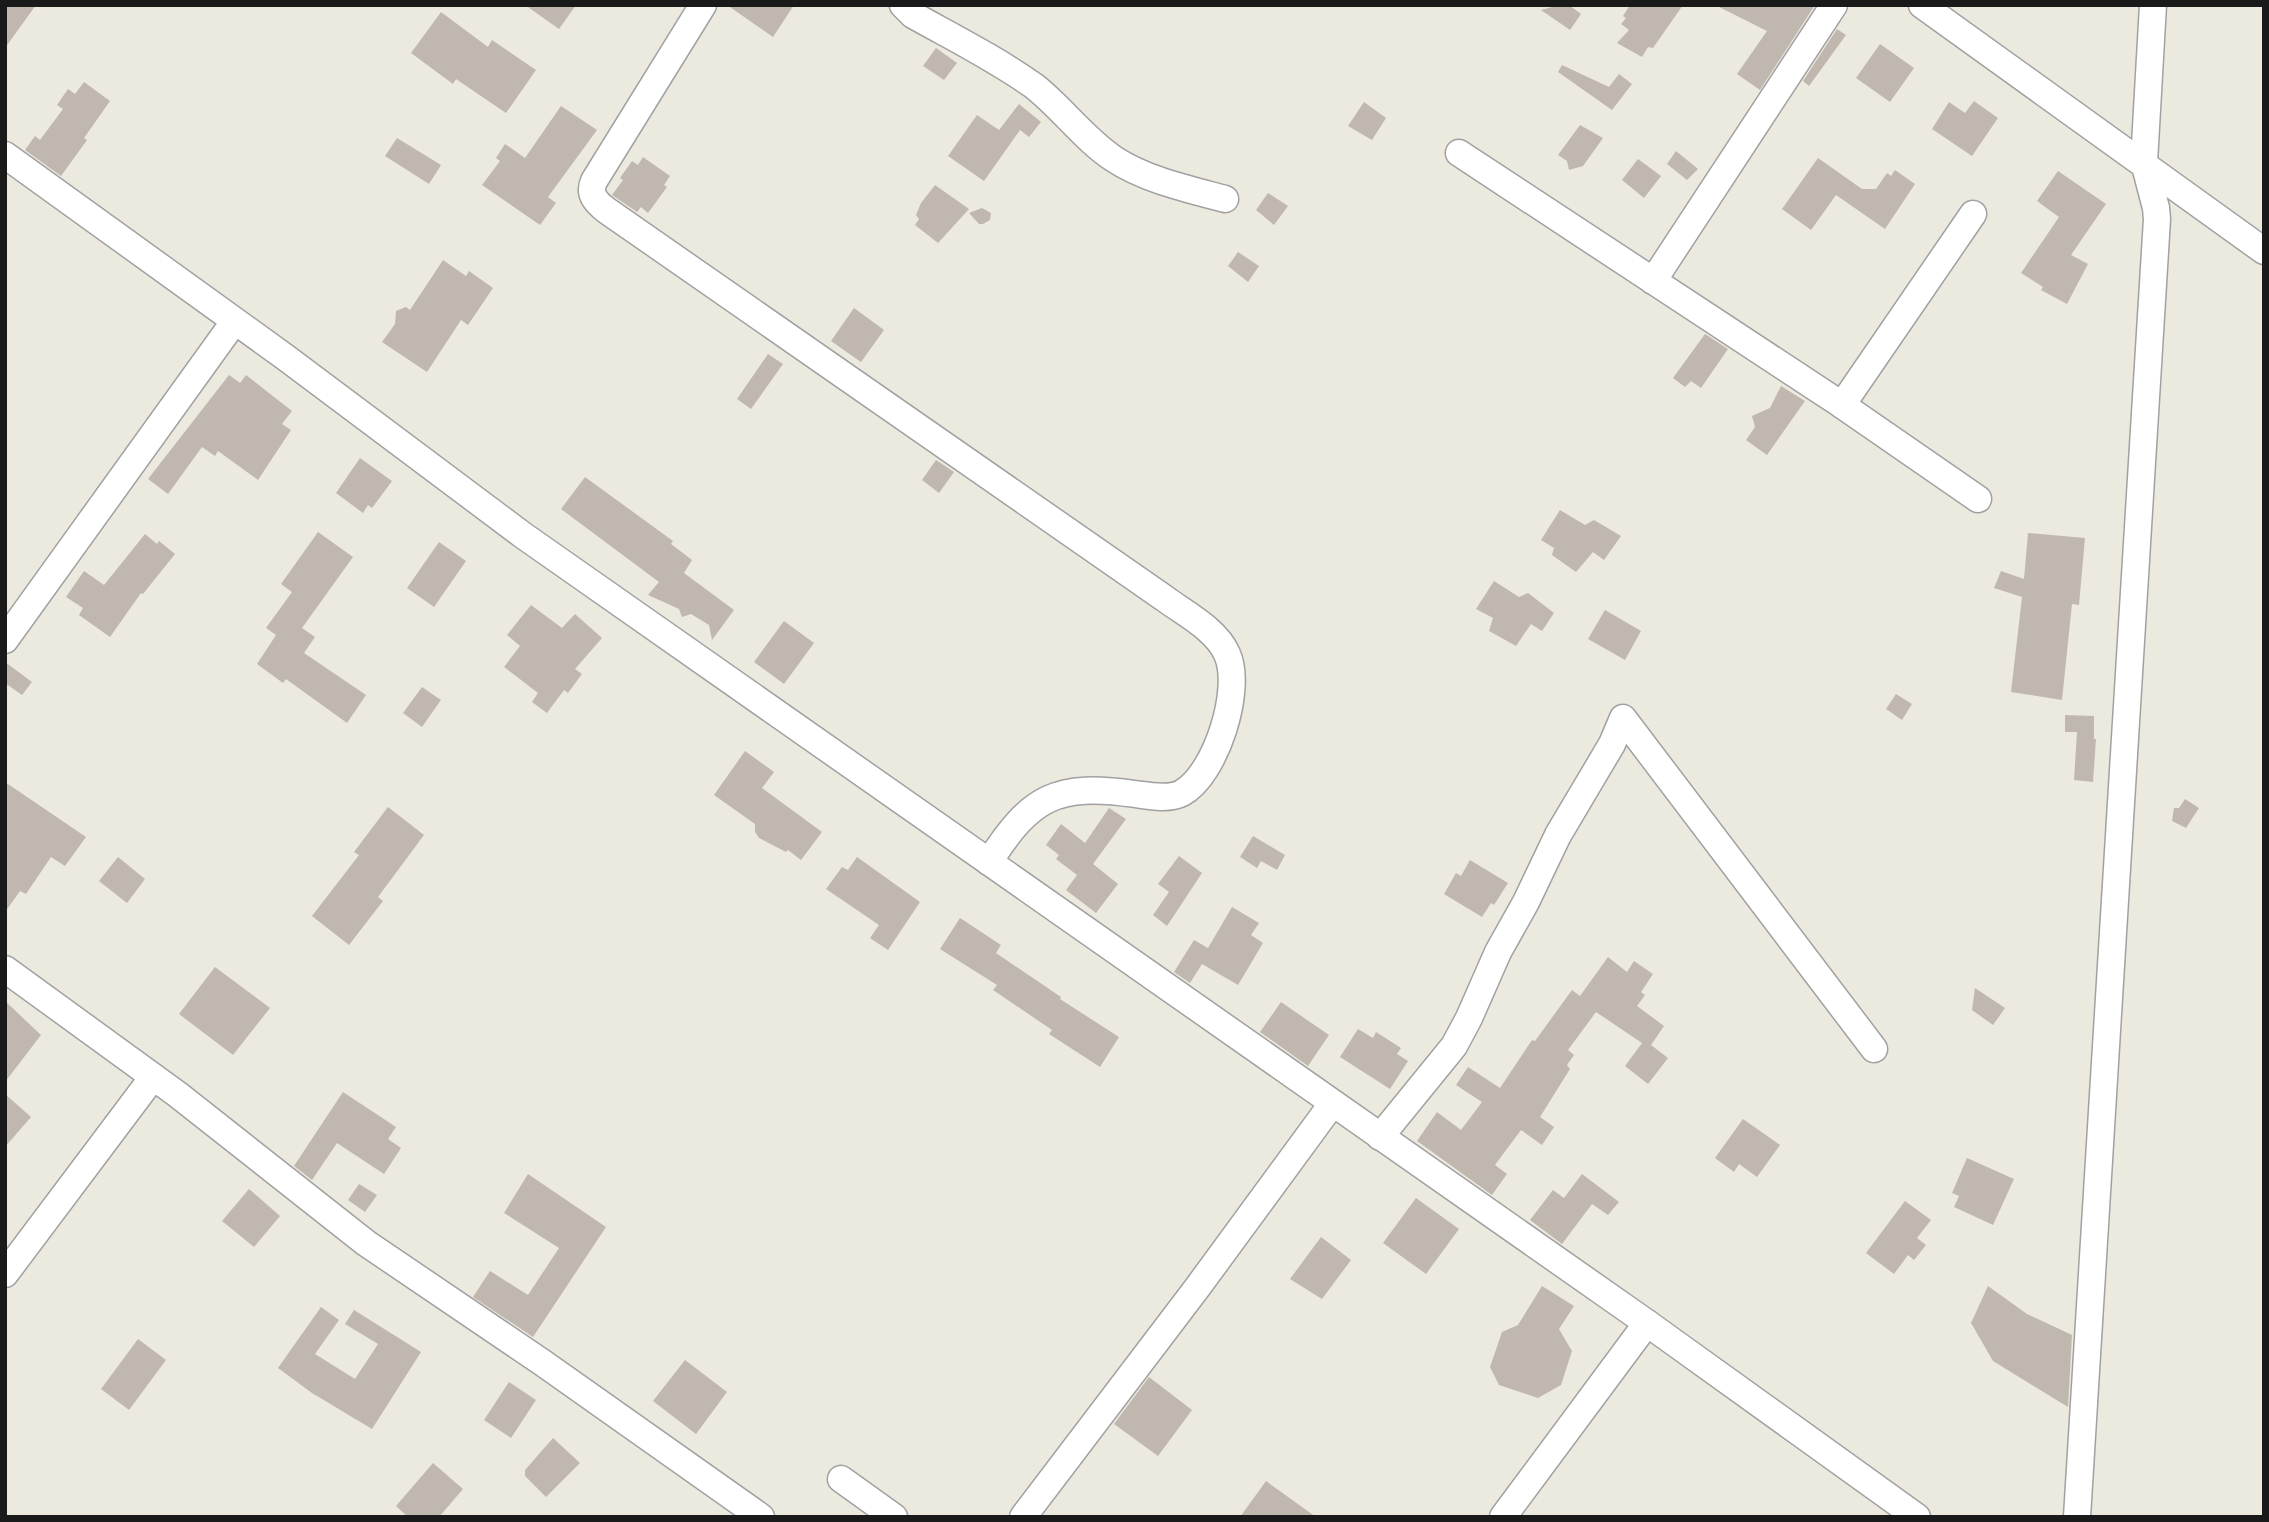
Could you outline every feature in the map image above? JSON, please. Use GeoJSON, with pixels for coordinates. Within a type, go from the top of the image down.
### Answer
{"type":"FeatureCollection","features":[{"type":"Feature","properties":{"kind":"street"},"geometry":{"type":"LineString","coordinates":[[703,5],[594,181],[591,190],[594,198],[606,210],[1174,605],[1203,627],[1228,655],[1231,681],[1222,737],[1203,772],[1182,793],[1165,797],[1093,789],[1069,791],[1035,805],[1015,825],[989,862]]}},
{"type":"Feature","properties":{"kind":"street"},"geometry":{"type":"LineString","coordinates":[[903,5],[913,15],[1013,71],[1038,89],[1112,158],[1131,169],[1176,185],[1225,198]]}},
{"type":"Feature","properties":{"kind":"street"},"geometry":{"type":"LineString","coordinates":[[1653,281],[1834,5]]}},
{"type":"Feature","properties":{"kind":"street"},"geometry":{"type":"LineString","coordinates":[[1923,5],[2264,251]]}},
{"type":"Feature","properties":{"kind":"street"},"geometry":{"type":"LineString","coordinates":[[2077,1517],[2157,219],[2144,162],[2153,5]]}},
{"type":"Feature","properties":{"kind":"street"},"geometry":{"type":"LineString","coordinates":[[1459,153],[1842,405],[1978,499]]}},
{"type":"Feature","properties":{"kind":"street"},"geometry":{"type":"LineString","coordinates":[[5,156],[285,357],[524,536],[1647,1323],[1917,1517]]}},
{"type":"Feature","properties":{"kind":"street"},"geometry":{"type":"LineString","coordinates":[[1842,405],[1973,214]]}},
{"type":"Feature","properties":{"kind":"street"},"geometry":{"type":"LineString","coordinates":[[5,640],[234,322]]}},
{"type":"Feature","properties":{"kind":"street"},"geometry":{"type":"LineString","coordinates":[[1380,1137],[1454,1046],[1558,835],[1612,744],[1623,718],[1874,1049]]}},
{"type":"Feature","properties":{"kind":"street"},"geometry":{"type":"LineString","coordinates":[[5,969],[153,1077],[366,1243],[543,1363],[761,1517]]}},
{"type":"Feature","properties":{"kind":"street"},"geometry":{"type":"LineString","coordinates":[[5,1274],[153,1077]]}},
{"type":"Feature","properties":{"kind":"street"},"geometry":{"type":"LineString","coordinates":[[1023,1517],[1332,1104]]}},
{"type":"Feature","properties":{"kind":"street"},"geometry":{"type":"LineString","coordinates":[[1503,1517],[1647,1323]]}},
{"type":"Feature","properties":{"kind":"street"},"geometry":{"type":"LineString","coordinates":[[841,1479],[894,1517]]}},
{"type":"Feature","properties":{"kind":"building"},"geometry":{"type":"Polygon","coordinates":[[[5,5],[36,5],[5,48],[5,5]]]}},
{"type":"Feature","properties":{"kind":"building"},"geometry":{"type":"Polygon","coordinates":[[[525,5],[576,5],[559,29],[525,5]]]}},
{"type":"Feature","properties":{"kind":"building"},"geometry":{"type":"Polygon","coordinates":[[[727,5],[794,5],[773,37],[727,5]]]}},
{"type":"Feature","properties":{"kind":"building"},"geometry":{"type":"Polygon","coordinates":[[[1569,5],[1581,14],[1570,30],[1541,10],[1569,5]]]}},
{"type":"Feature","properties":{"kind":"building"},"geometry":{"type":"Polygon","coordinates":[[[1630,5],[1683,5],[1653,48],[1648,47],[1642,57],[1617,43],[1629,30],[1621,24],[1630,5]]]}},
{"type":"Feature","properties":{"kind":"building"},"geometry":{"type":"Polygon","coordinates":[[[1715,5],[1815,5],[1760,90],[1737,74],[1767,31],[1715,5]]]}},
{"type":"Feature","properties":{"kind":"building"},"geometry":{"type":"Polygon","coordinates":[[[441,12],[488,47],[492,40],[536,70],[506,113],[456,79],[453,84],[411,53],[441,12]]]}},
{"type":"Feature","properties":{"kind":"building"},"geometry":{"type":"Polygon","coordinates":[[[1837,29],[1846,35],[1809,86],[1803,81],[1837,29]]]}},
{"type":"Feature","properties":{"kind":"building"},"geometry":{"type":"Polygon","coordinates":[[[1880,44],[1914,68],[1890,102],[1856,78],[1880,44]]]}},
{"type":"Feature","properties":{"kind":"building"},"geometry":{"type":"Polygon","coordinates":[[[936,48],[957,63],[944,80],[923,66],[936,48]]]}},
{"type":"Feature","properties":{"kind":"building"},"geometry":{"type":"Polygon","coordinates":[[[1562,65],[1609,87],[1619,74],[1632,84],[1612,110],[1558,72],[1562,65]]]}},
{"type":"Feature","properties":{"kind":"building"},"geometry":{"type":"Polygon","coordinates":[[[84,82],[110,101],[61,176],[25,150],[35,136],[40,140],[63,109],[57,105],[68,89],[75,94],[84,82]]]}},
{"type":"Feature","properties":{"kind":"building"},"geometry":{"type":"Polygon","coordinates":[[[1974,101],[1998,118],[1972,156],[1932,129],[1949,102],[1965,113],[1974,101]]]}},
{"type":"Feature","properties":{"kind":"building"},"geometry":{"type":"Polygon","coordinates":[[[1364,102],[1386,118],[1372,140],[1348,126],[1364,102]]]}},
{"type":"Feature","properties":{"kind":"building"},"geometry":{"type":"Polygon","coordinates":[[[1019,104],[1041,122],[1029,137],[1020,130],[984,181],[948,156],[977,115],[999,130],[1019,104]]]}},
{"type":"Feature","properties":{"kind":"building"},"geometry":{"type":"Polygon","coordinates":[[[561,106],[597,130],[548,197],[556,203],[540,225],[482,185],[500,161],[496,158],[505,144],[525,158],[561,106]]]}},
{"type":"Feature","properties":{"kind":"building"},"geometry":{"type":"Polygon","coordinates":[[[1580,125],[1603,138],[1583,166],[1569,170],[1567,161],[1558,155],[1580,125]]]}},
{"type":"Feature","properties":{"kind":"building"},"geometry":{"type":"Polygon","coordinates":[[[397,138],[441,165],[429,184],[385,156],[397,138]]]}},
{"type":"Feature","properties":{"kind":"building"},"geometry":{"type":"Polygon","coordinates":[[[1676,151],[1698,169],[1687,180],[1667,164],[1676,151]]]}},
{"type":"Feature","properties":{"kind":"building"},"geometry":{"type":"Polygon","coordinates":[[[643,157],[670,176],[664,185],[667,187],[648,213],[641,207],[637,212],[612,195],[632,161],[638,165],[643,157]]]}},
{"type":"Feature","properties":{"kind":"building"},"geometry":{"type":"Polygon","coordinates":[[[1818,158],[1862,189],[1876,189],[1887,173],[1891,176],[1895,170],[1915,184],[1885,229],[1836,195],[1811,230],[1782,209],[1818,158]]]}},
{"type":"Feature","properties":{"kind":"building"},"geometry":{"type":"Polygon","coordinates":[[[1638,159],[1661,176],[1644,198],[1622,180],[1638,159]]]}},
{"type":"Feature","properties":{"kind":"building"},"geometry":{"type":"Polygon","coordinates":[[[2058,171],[2106,204],[2071,255],[2088,264],[2067,304],[2041,290],[2043,287],[2021,273],[2059,217],[2037,201],[2058,171]]]}},
{"type":"Feature","properties":{"kind":"building"},"geometry":{"type":"Polygon","coordinates":[[[935,185],[969,209],[938,243],[915,225],[919,219],[916,215],[921,203],[935,185]]]}},
{"type":"Feature","properties":{"kind":"building"},"geometry":{"type":"Polygon","coordinates":[[[1268,193],[1288,206],[1274,225],[1256,210],[1268,193]]]}},
{"type":"Feature","properties":{"kind":"building"},"geometry":{"type":"Polygon","coordinates":[[[982,208],[991,213],[990,220],[979,224],[969,213],[982,208]]]}},
{"type":"Feature","properties":{"kind":"building"},"geometry":{"type":"Polygon","coordinates":[[[1238,252],[1259,266],[1248,282],[1228,266],[1238,252]]]}},
{"type":"Feature","properties":{"kind":"building"},"geometry":{"type":"Polygon","coordinates":[[[443,260],[466,276],[469,271],[493,288],[468,325],[461,320],[427,372],[382,342],[395,324],[396,311],[406,307],[410,310],[443,260]]]}},
{"type":"Feature","properties":{"kind":"building"},"geometry":{"type":"Polygon","coordinates":[[[854,308],[884,330],[861,362],[831,341],[854,308]]]}},
{"type":"Feature","properties":{"kind":"building"},"geometry":{"type":"Polygon","coordinates":[[[1705,334],[1728,349],[1701,388],[1691,381],[1685,387],[1673,378],[1705,334]]]}},
{"type":"Feature","properties":{"kind":"building"},"geometry":{"type":"Polygon","coordinates":[[[768,354],[783,364],[751,409],[737,399],[768,354]]]}},
{"type":"Feature","properties":{"kind":"building"},"geometry":{"type":"Polygon","coordinates":[[[229,375],[240,383],[246,375],[292,411],[282,424],[291,430],[258,480],[218,451],[215,456],[202,447],[168,494],[148,479],[229,375]]]}},
{"type":"Feature","properties":{"kind":"building"},"geometry":{"type":"Polygon","coordinates":[[[1781,386],[1805,401],[1767,455],[1746,440],[1755,427],[1752,416],[1770,408],[1781,386]]]}},
{"type":"Feature","properties":{"kind":"building"},"geometry":{"type":"Polygon","coordinates":[[[360,458],[392,481],[372,508],[368,505],[363,513],[336,493],[360,458]]]}},
{"type":"Feature","properties":{"kind":"building"},"geometry":{"type":"Polygon","coordinates":[[[936,460],[954,472],[939,493],[922,480],[936,460]]]}},
{"type":"Feature","properties":{"kind":"building"},"geometry":{"type":"Polygon","coordinates":[[[585,477],[673,541],[671,544],[692,560],[684,573],[734,610],[712,640],[709,625],[691,614],[682,617],[679,609],[648,595],[659,582],[561,509],[585,477]]]}},
{"type":"Feature","properties":{"kind":"building"},"geometry":{"type":"Polygon","coordinates":[[[1560,510],[1585,525],[1594,520],[1621,536],[1604,560],[1593,552],[1576,572],[1552,555],[1554,548],[1541,540],[1560,510]]]}},
{"type":"Feature","properties":{"kind":"building"},"geometry":{"type":"Polygon","coordinates":[[[318,532],[353,557],[302,628],[315,637],[304,653],[366,695],[347,723],[286,679],[283,683],[257,664],[276,635],[266,628],[292,592],[281,584],[318,532]]]}},
{"type":"Feature","properties":{"kind":"building"},"geometry":{"type":"Polygon","coordinates":[[[2028,533],[2085,538],[2079,605],[2072,604],[2062,700],[2011,692],[2022,597],[1994,588],[2001,571],[2024,579],[2028,533]]]}},
{"type":"Feature","properties":{"kind":"building"},"geometry":{"type":"Polygon","coordinates":[[[145,534],[175,554],[143,594],[141,593],[110,637],[79,615],[83,608],[66,597],[84,571],[104,585],[145,534]]]}},
{"type":"Feature","properties":{"kind":"building"},"geometry":{"type":"Polygon","coordinates":[[[439,542],[466,561],[434,607],[407,588],[439,542]]]}},
{"type":"Feature","properties":{"kind":"building"},"geometry":{"type":"Polygon","coordinates":[[[1494,581],[1519,597],[1528,593],[1554,613],[1542,631],[1531,624],[1516,646],[1489,631],[1493,618],[1476,609],[1494,581]]]}},
{"type":"Feature","properties":{"kind":"building"},"geometry":{"type":"Polygon","coordinates":[[[531,605],[562,628],[575,614],[602,638],[575,669],[582,674],[568,693],[564,690],[547,713],[532,702],[538,693],[504,667],[520,646],[507,635],[531,605]]]}},
{"type":"Feature","properties":{"kind":"building"},"geometry":{"type":"Polygon","coordinates":[[[1605,610],[1641,631],[1625,660],[1588,639],[1605,610]]]}},
{"type":"Feature","properties":{"kind":"building"},"geometry":{"type":"Polygon","coordinates":[[[784,621],[814,643],[784,684],[754,662],[784,621]]]}},
{"type":"Feature","properties":{"kind":"building"},"geometry":{"type":"Polygon","coordinates":[[[5,662],[32,682],[22,695],[5,683],[5,662]]]}},
{"type":"Feature","properties":{"kind":"building"},"geometry":{"type":"Polygon","coordinates":[[[422,687],[441,700],[422,727],[403,713],[422,687]]]}},
{"type":"Feature","properties":{"kind":"building"},"geometry":{"type":"Polygon","coordinates":[[[1896,694],[1912,704],[1902,720],[1886,709],[1896,694]]]}},
{"type":"Feature","properties":{"kind":"building"},"geometry":{"type":"Polygon","coordinates":[[[2065,715],[2094,716],[2096,739],[2093,782],[2074,780],[2077,732],[2065,732],[2065,715]]]}},
{"type":"Feature","properties":{"kind":"building"},"geometry":{"type":"Polygon","coordinates":[[[745,751],[774,772],[762,788],[822,832],[801,860],[788,850],[786,852],[759,838],[755,832],[755,824],[714,795],[745,751]]]}},
{"type":"Feature","properties":{"kind":"building"},"geometry":{"type":"Polygon","coordinates":[[[5,782],[86,837],[65,866],[51,857],[26,894],[20,891],[5,912],[5,782]]]}},
{"type":"Feature","properties":{"kind":"building"},"geometry":{"type":"Polygon","coordinates":[[[2185,799],[2199,808],[2186,828],[2172,821],[2174,808],[2179,808],[2185,799]]]}},
{"type":"Feature","properties":{"kind":"building"},"geometry":{"type":"Polygon","coordinates":[[[388,807],[424,835],[378,897],[383,901],[349,945],[312,916],[359,855],[354,852],[388,807]]]}},
{"type":"Feature","properties":{"kind":"building"},"geometry":{"type":"Polygon","coordinates":[[[1109,808],[1126,819],[1093,864],[1118,884],[1096,913],[1066,890],[1077,875],[1056,859],[1059,855],[1046,845],[1061,824],[1085,843],[1109,808]]]}},
{"type":"Feature","properties":{"kind":"building"},"geometry":{"type":"Polygon","coordinates":[[[1253,836],[1285,855],[1277,870],[1261,861],[1257,868],[1240,857],[1253,836]]]}},
{"type":"Feature","properties":{"kind":"building"},"geometry":{"type":"Polygon","coordinates":[[[1179,856],[1202,873],[1167,926],[1153,915],[1169,892],[1158,884],[1179,856]]]}},
{"type":"Feature","properties":{"kind":"building"},"geometry":{"type":"Polygon","coordinates":[[[118,857],[145,879],[127,903],[99,881],[118,857]]]}},
{"type":"Feature","properties":{"kind":"building"},"geometry":{"type":"Polygon","coordinates":[[[857,857],[920,902],[888,950],[870,938],[879,925],[826,889],[842,867],[848,870],[857,857]]]}},
{"type":"Feature","properties":{"kind":"building"},"geometry":{"type":"Polygon","coordinates":[[[1470,860],[1508,883],[1494,905],[1491,903],[1482,917],[1444,894],[1456,873],[1461,876],[1470,860]]]}},
{"type":"Feature","properties":{"kind":"building"},"geometry":{"type":"Polygon","coordinates":[[[1232,907],[1259,923],[1251,935],[1263,943],[1238,985],[1202,964],[1190,983],[1174,972],[1194,940],[1208,948],[1232,907]]]}},
{"type":"Feature","properties":{"kind":"building"},"geometry":{"type":"Polygon","coordinates":[[[960,918],[1001,945],[996,953],[1119,1037],[1100,1067],[1049,1034],[1052,1030],[993,990],[997,985],[940,949],[960,918]]]}},
{"type":"Feature","properties":{"kind":"building"},"geometry":{"type":"Polygon","coordinates":[[[1608,957],[1627,972],[1634,961],[1653,974],[1641,992],[1645,995],[1637,1006],[1664,1026],[1651,1045],[1668,1058],[1648,1084],[1625,1066],[1642,1043],[1596,1012],[1568,1050],[1574,1055],[1567,1065],[1570,1069],[1540,1117],[1554,1127],[1542,1145],[1521,1130],[1495,1165],[1507,1174],[1492,1195],[1417,1141],[1437,1112],[1461,1130],[1482,1102],[1456,1085],[1468,1067],[1500,1088],[1532,1040],[1535,1041],[1572,990],[1580,996],[1608,957]]]}},
{"type":"Feature","properties":{"kind":"building"},"geometry":{"type":"Polygon","coordinates":[[[215,967],[270,1008],[233,1055],[179,1014],[215,967]]]}},
{"type":"Feature","properties":{"kind":"building"},"geometry":{"type":"Polygon","coordinates":[[[1975,988],[2005,1008],[1993,1025],[1972,1010],[1975,988]]]}},
{"type":"Feature","properties":{"kind":"building"},"geometry":{"type":"Polygon","coordinates":[[[5,1001],[41,1035],[5,1082],[5,1001]]]}},
{"type":"Feature","properties":{"kind":"building"},"geometry":{"type":"Polygon","coordinates":[[[1281,1002],[1329,1035],[1308,1066],[1260,1032],[1281,1002]]]}},
{"type":"Feature","properties":{"kind":"building"},"geometry":{"type":"Polygon","coordinates":[[[1358,1029],[1373,1038],[1376,1032],[1401,1048],[1397,1054],[1408,1061],[1390,1089],[1340,1057],[1358,1029]]]}},
{"type":"Feature","properties":{"kind":"building"},"geometry":{"type":"Polygon","coordinates":[[[343,1092],[396,1127],[388,1139],[401,1148],[384,1174],[337,1143],[312,1180],[294,1166],[343,1092]]]}},
{"type":"Feature","properties":{"kind":"building"},"geometry":{"type":"Polygon","coordinates":[[[5,1094],[31,1117],[5,1147],[5,1094]]]}},
{"type":"Feature","properties":{"kind":"building"},"geometry":{"type":"Polygon","coordinates":[[[1743,1119],[1780,1145],[1757,1177],[1739,1164],[1734,1172],[1715,1158],[1743,1119]]]}},
{"type":"Feature","properties":{"kind":"building"},"geometry":{"type":"Polygon","coordinates":[[[1967,1158],[2014,1179],[1993,1225],[1954,1207],[1959,1196],[1952,1193],[1967,1158]]]}},
{"type":"Feature","properties":{"kind":"building"},"geometry":{"type":"Polygon","coordinates":[[[528,1174],[606,1227],[533,1337],[473,1297],[490,1271],[528,1295],[559,1248],[504,1213],[528,1174]]]}},
{"type":"Feature","properties":{"kind":"building"},"geometry":{"type":"Polygon","coordinates":[[[1582,1174],[1619,1202],[1608,1215],[1592,1204],[1562,1244],[1530,1220],[1553,1190],[1564,1198],[1582,1174]]]}},
{"type":"Feature","properties":{"kind":"building"},"geometry":{"type":"Polygon","coordinates":[[[359,1184],[377,1195],[365,1212],[348,1200],[359,1184]]]}},
{"type":"Feature","properties":{"kind":"building"},"geometry":{"type":"Polygon","coordinates":[[[249,1189],[280,1216],[254,1247],[222,1221],[249,1189]]]}},
{"type":"Feature","properties":{"kind":"building"},"geometry":{"type":"Polygon","coordinates":[[[1416,1198],[1459,1229],[1426,1274],[1383,1243],[1416,1198]]]}},
{"type":"Feature","properties":{"kind":"building"},"geometry":{"type":"Polygon","coordinates":[[[1905,1201],[1931,1220],[1917,1238],[1926,1245],[1914,1260],[1908,1255],[1894,1274],[1866,1253],[1905,1201]]]}},
{"type":"Feature","properties":{"kind":"building"},"geometry":{"type":"Polygon","coordinates":[[[1321,1237],[1351,1260],[1322,1299],[1290,1279],[1321,1237]]]}},
{"type":"Feature","properties":{"kind":"building"},"geometry":{"type":"Polygon","coordinates":[[[1542,1286],[1574,1306],[1559,1329],[1572,1351],[1561,1385],[1538,1398],[1499,1385],[1490,1367],[1502,1332],[1518,1325],[1542,1286]]]}},
{"type":"Feature","properties":{"kind":"building"},"geometry":{"type":"Polygon","coordinates":[[[1988,1286],[2027,1314],[2072,1335],[2068,1407],[1993,1361],[1971,1323],[1988,1286]]]}},
{"type":"Feature","properties":{"kind":"building"},"geometry":{"type":"Polygon","coordinates":[[[321,1307],[339,1320],[315,1354],[355,1379],[378,1344],[345,1324],[354,1310],[421,1352],[372,1429],[312,1393],[278,1368],[321,1307]]]}},
{"type":"Feature","properties":{"kind":"building"},"geometry":{"type":"Polygon","coordinates":[[[138,1339],[166,1360],[129,1410],[101,1389],[138,1339]]]}},
{"type":"Feature","properties":{"kind":"building"},"geometry":{"type":"Polygon","coordinates":[[[685,1360],[727,1392],[696,1434],[653,1401],[685,1360]]]}},
{"type":"Feature","properties":{"kind":"building"},"geometry":{"type":"Polygon","coordinates":[[[1149,1377],[1192,1410],[1158,1456],[1114,1424],[1149,1377]]]}},
{"type":"Feature","properties":{"kind":"building"},"geometry":{"type":"Polygon","coordinates":[[[509,1382],[536,1400],[511,1438],[484,1420],[509,1382]]]}},
{"type":"Feature","properties":{"kind":"building"},"geometry":{"type":"Polygon","coordinates":[[[553,1438],[580,1463],[546,1497],[525,1476],[525,1470],[553,1438]]]}},
{"type":"Feature","properties":{"kind":"building"},"geometry":{"type":"Polygon","coordinates":[[[433,1463],[463,1489],[439,1517],[408,1517],[396,1506],[433,1463]]]}},
{"type":"Feature","properties":{"kind":"building"},"geometry":{"type":"Polygon","coordinates":[[[1266,1481],[1316,1517],[1240,1517],[1266,1481]]]}}]}
